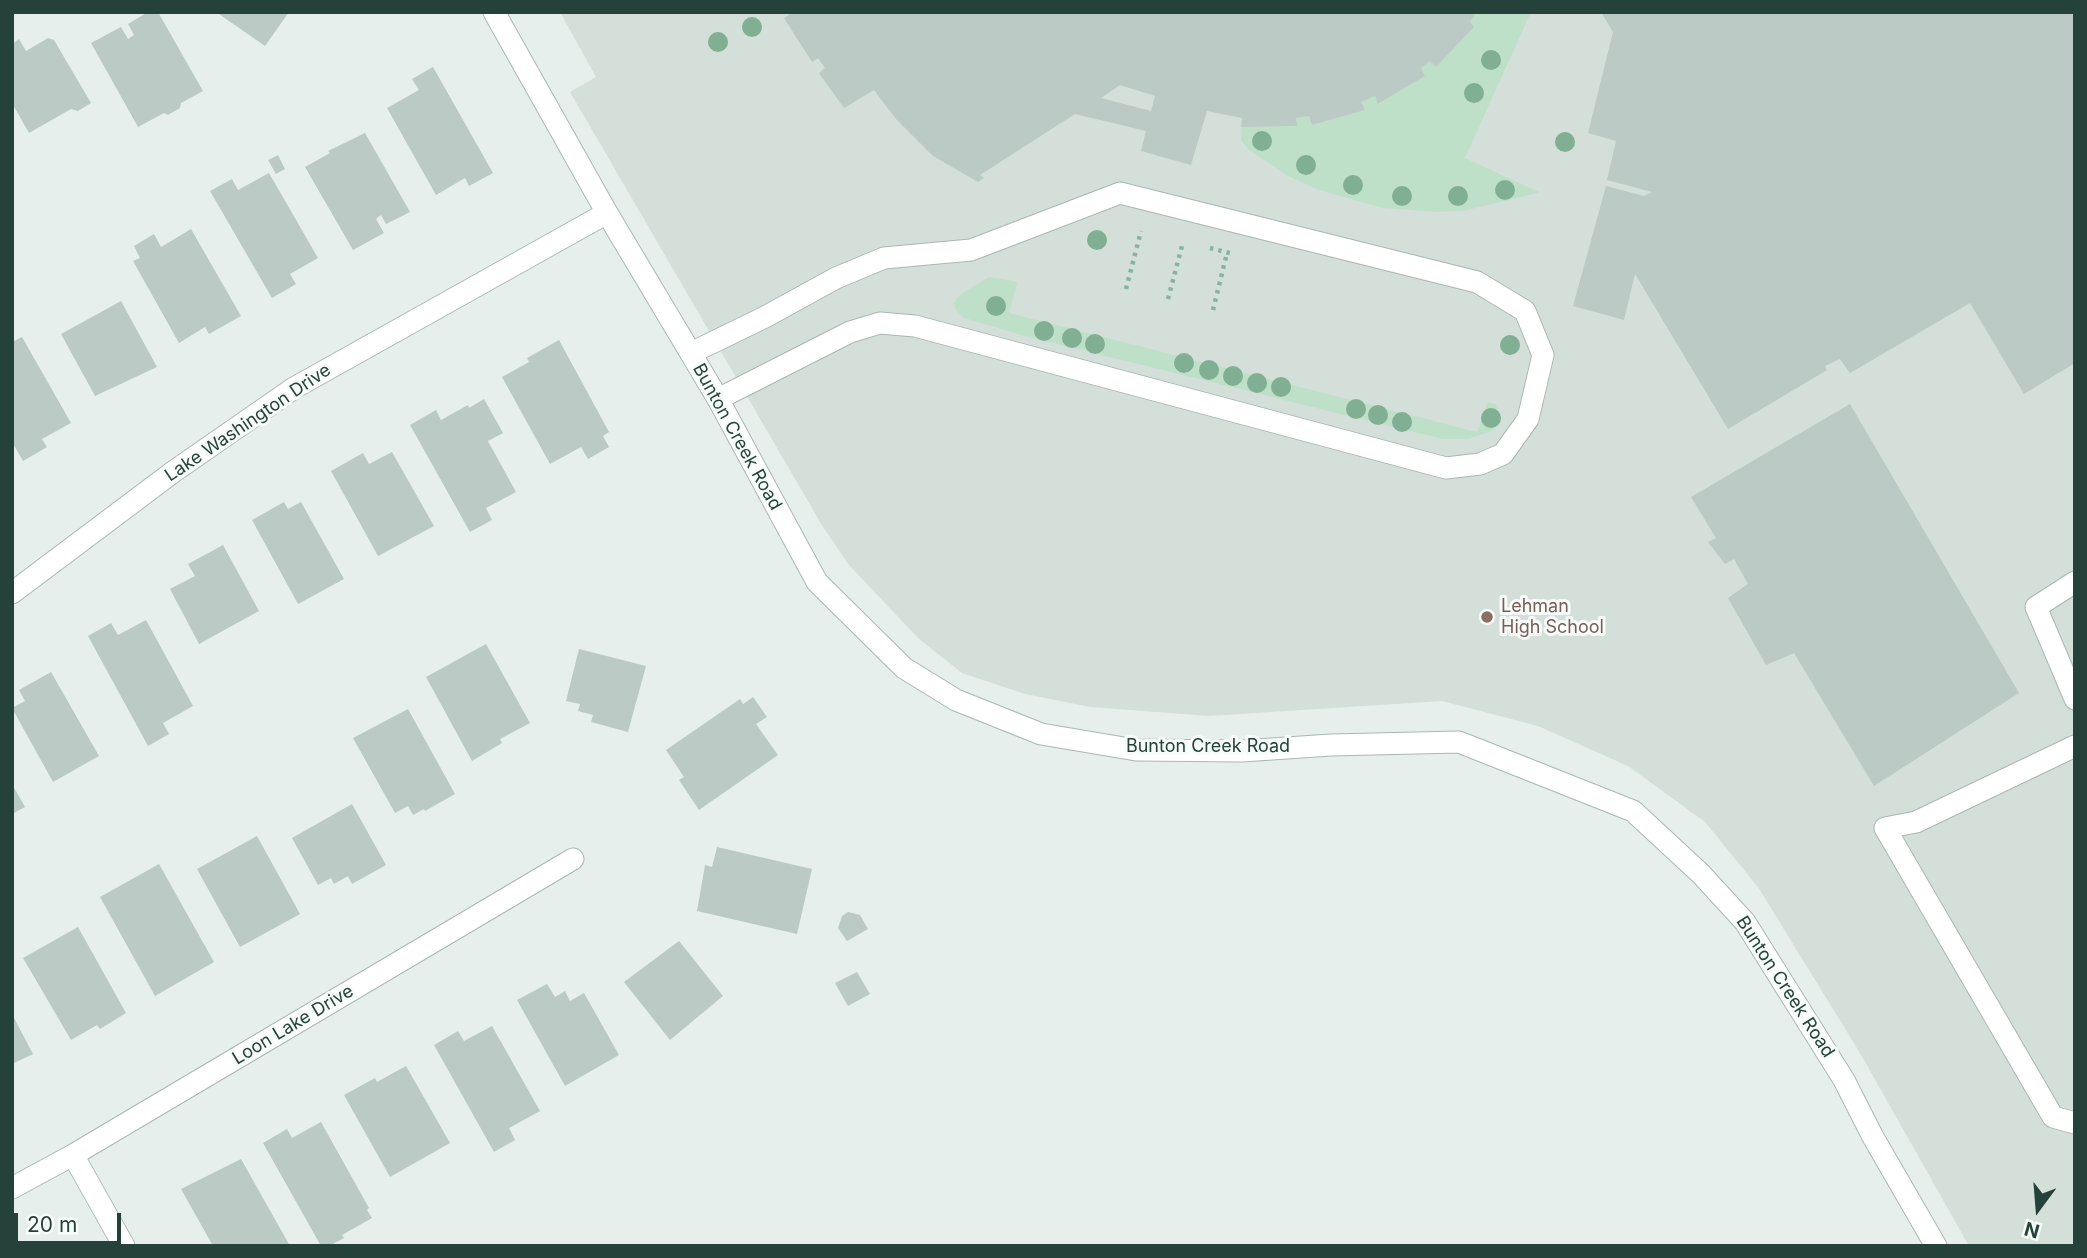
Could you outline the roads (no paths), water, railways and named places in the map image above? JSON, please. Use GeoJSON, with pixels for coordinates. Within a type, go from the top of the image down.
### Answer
{"type":"FeatureCollection","features":[{"type":"Feature","properties":{"kind":"street","name":"Bunton Creek Road"},"geometry":{"type":"LineString","coordinates":[[494,12],[607,213],[718,399],[817,582],[904,668],[956,700],[1041,734],[1136,750],[1158,751],[1242,751],[1332,745],[1459,742],[1633,811],[1701,874],[1745,922],[1844,1080],[1873,1138],[1936,1246]]}},
{"type":"Feature","properties":{"kind":"street"},"geometry":{"type":"LineString","coordinates":[[691,353],[836,278],[884,258],[971,250],[1120,193],[1477,282],[1525,310],[1543,355],[1528,419],[1503,454],[1480,464],[1446,468],[915,326],[880,323],[850,332],[718,399]]}},
{"type":"Feature","properties":{"kind":"street","name":"Lake Washington Drive"},"geometry":{"type":"LineString","coordinates":[[12,593],[173,472],[294,388],[607,213]]}},
{"type":"Feature","properties":{"kind":"street"},"geometry":{"type":"LineString","coordinates":[[2075,582],[2036,607],[2075,699]]}},
{"type":"Feature","properties":{"kind":"street"},"geometry":{"type":"LineString","coordinates":[[2075,746],[1916,822],[1885,828],[2053,1117],[2075,1123]]}},
{"type":"Feature","properties":{"kind":"street","name":"Loon Lake Drive"},"geometry":{"type":"LineString","coordinates":[[12,1188],[73,1156],[573,859]]}},
{"type":"Feature","properties":{"kind":"street"},"geometry":{"type":"LineString","coordinates":[[73,1156],[124,1246]]}},
{"type":"Feature","properties":{"kind":"place","name":"Lehman High School"},"geometry":{"type":"Point","coordinates":[1487,617]}}]}
